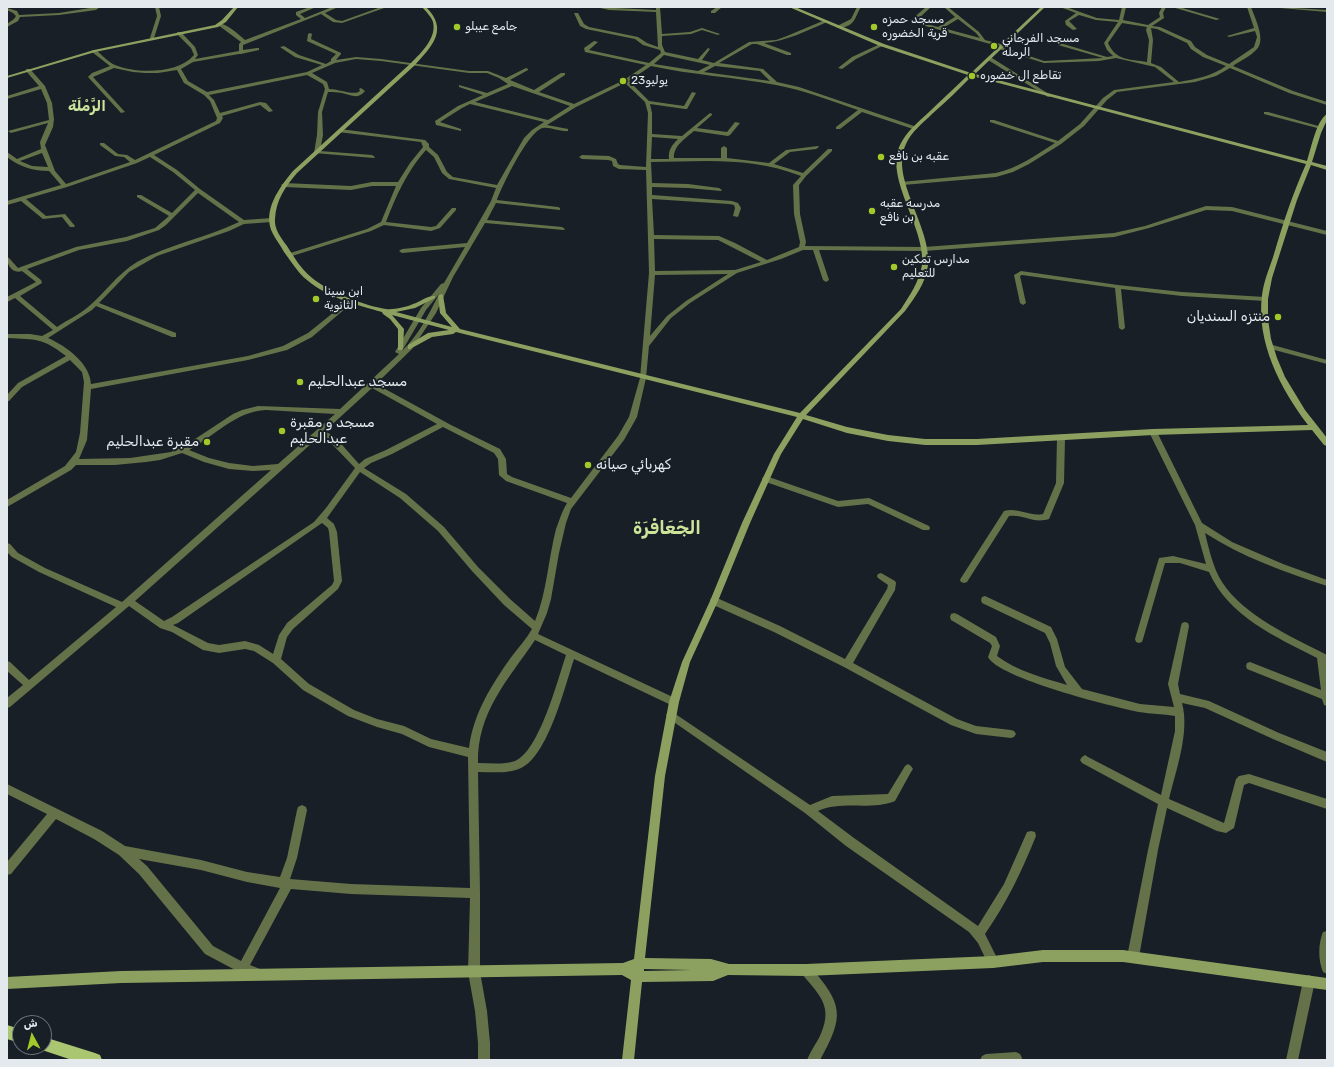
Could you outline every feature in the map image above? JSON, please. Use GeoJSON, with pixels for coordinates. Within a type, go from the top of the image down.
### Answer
{"type":"FeatureCollection","features":[{"type":"Feature","properties":{"kind":"main road"},"geometry":{"type":"LineString","coordinates":[[52,1047],[95,1060]]}},
{"type":"Feature","properties":{"kind":"street"},"geometry":{"type":"LineString","coordinates":[[18,16],[69,13],[96,9],[98,7]]}},
{"type":"Feature","properties":{"kind":"street"},"geometry":{"type":"LineString","coordinates":[[152,38],[159,16],[157,7]]}},
{"type":"Feature","properties":{"kind":"street"},"geometry":{"type":"LineString","coordinates":[[7,77],[94,51],[220,24],[236,7]]}},
{"type":"Feature","properties":{"kind":"street"},"geometry":{"type":"LineString","coordinates":[[304,19],[298,13],[314,7]]}},
{"type":"Feature","properties":{"kind":"street"},"geometry":{"type":"LineString","coordinates":[[241,53],[241,44],[244,42],[336,7]]}},
{"type":"Feature","properties":{"kind":"street"},"geometry":{"type":"LineString","coordinates":[[321,12],[335,21],[342,22],[385,7]]}},
{"type":"Feature","properties":{"kind":"street"},"geometry":{"type":"LineString","coordinates":[[424,7],[433,15],[436,23],[435,37],[413,64],[317,152],[284,185],[276,199],[272,220],[275,233],[289,256],[309,279],[327,290],[351,301],[427,323],[643,378],[801,416],[847,430],[905,441],[977,442],[1153,432],[1312,427]]}},
{"type":"Feature","properties":{"kind":"street"},"geometry":{"type":"LineString","coordinates":[[7,704],[126,603],[342,412],[410,346],[427,323],[450,277],[483,222],[494,201],[499,186],[526,139],[542,126],[574,106],[626,81],[650,65],[662,51],[658,9],[609,9],[598,7]]}},
{"type":"Feature","properties":{"kind":"street"},"geometry":{"type":"LineString","coordinates":[[713,12],[720,7]]}},
{"type":"Feature","properties":{"kind":"street"},"geometry":{"type":"LineString","coordinates":[[791,7],[882,44],[972,75],[1327,168]]}},
{"type":"Feature","properties":{"kind":"street"},"geometry":{"type":"LineString","coordinates":[[839,27],[855,18],[859,7]]}},
{"type":"Feature","properties":{"kind":"street"},"geometry":{"type":"LineString","coordinates":[[929,7],[912,20],[983,40],[1044,62],[1116,57],[1128,61],[1149,64],[1161,69],[1178,83]]}},
{"type":"Feature","properties":{"kind":"street"},"geometry":{"type":"LineString","coordinates":[[942,7],[950,7]]}},
{"type":"Feature","properties":{"kind":"street"},"geometry":{"type":"LineString","coordinates":[[946,7],[957,18],[980,34],[983,40]]}},
{"type":"Feature","properties":{"kind":"street"},"geometry":{"type":"LineString","coordinates":[[628,1060],[660,776],[671,715],[686,662],[714,601],[766,479],[778,454],[801,416],[903,310],[915,294],[922,281],[926,264],[924,249],[899,168],[900,152],[905,141],[915,128],[950,94],[990,59],[1044,7]]}},
{"type":"Feature","properties":{"kind":"street"},"geometry":{"type":"LineString","coordinates":[[1062,7],[1096,19],[1121,21],[1149,26],[1189,42],[1199,53],[1291,92],[1327,104]]}},
{"type":"Feature","properties":{"kind":"street"},"geometry":{"type":"LineString","coordinates":[[1116,57],[1106,43],[1121,21],[1124,7]]}},
{"type":"Feature","properties":{"kind":"street"},"geometry":{"type":"LineString","coordinates":[[1149,26],[1162,17],[1161,13],[1164,7]]}},
{"type":"Feature","properties":{"kind":"street"},"geometry":{"type":"LineString","coordinates":[[1174,7],[1218,19]]}},
{"type":"Feature","properties":{"kind":"street"},"geometry":{"type":"LineString","coordinates":[[903,183],[996,175],[1011,171],[1059,143],[1082,125],[1098,109],[1105,99],[1116,91],[1204,79],[1214,75],[1256,48],[1259,37],[1249,7]]}},
{"type":"Feature","properties":{"kind":"street"},"geometry":{"type":"LineString","coordinates":[[1280,7],[1327,11]]}},
{"type":"Feature","properties":{"kind":"street"},"geometry":{"type":"LineString","coordinates":[[7,9],[15,12],[18,16]]}},
{"type":"Feature","properties":{"kind":"street"},"geometry":{"type":"LineString","coordinates":[[1075,28],[1068,24],[1067,21],[1079,13]]}},
{"type":"Feature","properties":{"kind":"street"},"geometry":{"type":"LineString","coordinates":[[576,14],[582,25],[588,28],[636,38],[645,44],[662,51],[699,61],[761,70],[775,83]]}},
{"type":"Feature","properties":{"kind":"street"},"geometry":{"type":"LineString","coordinates":[[7,26],[16,20],[18,16]]}},
{"type":"Feature","properties":{"kind":"street"},"geometry":{"type":"LineString","coordinates":[[939,28],[957,18]]}},
{"type":"Feature","properties":{"kind":"street"},"geometry":{"type":"LineString","coordinates":[[699,73],[744,46],[757,42],[776,41],[789,37],[825,21]]}},
{"type":"Feature","properties":{"kind":"street"},"geometry":{"type":"LineString","coordinates":[[220,24],[244,42]]}},
{"type":"Feature","properties":{"kind":"street"},"geometry":{"type":"LineString","coordinates":[[1149,26],[1148,30],[1151,40],[1149,64]]}},
{"type":"Feature","properties":{"kind":"street"},"geometry":{"type":"LineString","coordinates":[[1229,36],[1257,29]]}},
{"type":"Feature","properties":{"kind":"street"},"geometry":{"type":"LineString","coordinates":[[660,35],[691,33],[702,30],[718,34]]}},
{"type":"Feature","properties":{"kind":"street"},"geometry":{"type":"LineString","coordinates":[[94,51],[114,66],[130,70],[150,72],[178,69],[196,57],[196,52],[179,33]]}},
{"type":"Feature","properties":{"kind":"street"},"geometry":{"type":"LineString","coordinates":[[310,34],[309,40],[339,54],[333,59],[334,62]]}},
{"type":"Feature","properties":{"kind":"street"},"geometry":{"type":"LineString","coordinates":[[596,42],[586,49],[587,51],[650,65],[775,83],[915,128]]}},
{"type":"Feature","properties":{"kind":"street"},"geometry":{"type":"LineString","coordinates":[[757,42],[788,54]]}},
{"type":"Feature","properties":{"kind":"street"},"geometry":{"type":"LineString","coordinates":[[840,68],[854,58],[882,44]]}},
{"type":"Feature","properties":{"kind":"street"},"geometry":{"type":"LineString","coordinates":[[1060,44],[1108,58]]}},
{"type":"Feature","properties":{"kind":"street"},"geometry":{"type":"LineString","coordinates":[[282,48],[297,56],[325,65]]}},
{"type":"Feature","properties":{"kind":"street"},"geometry":{"type":"LineString","coordinates":[[191,61],[257,49]]}},
{"type":"Feature","properties":{"kind":"street"},"geometry":{"type":"LineString","coordinates":[[699,61],[708,49]]}},
{"type":"Feature","properties":{"kind":"street"},"geometry":{"type":"LineString","coordinates":[[206,94],[308,73],[334,62],[366,58],[469,72],[484,71],[534,92],[574,106]]}},
{"type":"Feature","properties":{"kind":"street"},"geometry":{"type":"LineString","coordinates":[[990,59],[1050,96]]}},
{"type":"Feature","properties":{"kind":"street"},"geometry":{"type":"LineString","coordinates":[[114,66],[90,77],[123,112]]}},
{"type":"Feature","properties":{"kind":"street"},"geometry":{"type":"LineString","coordinates":[[7,203],[65,186],[151,156],[215,124],[220,118],[212,100],[206,94],[186,82],[178,69]]}},
{"type":"Feature","properties":{"kind":"street"},"geometry":{"type":"LineString","coordinates":[[459,130],[438,124],[437,122],[509,82],[526,69]]}},
{"type":"Feature","properties":{"kind":"street"},"geometry":{"type":"LineString","coordinates":[[28,70],[43,86],[50,108],[51,121],[50,128],[42,144],[50,169],[65,186]]}},
{"type":"Feature","properties":{"kind":"street"},"geometry":{"type":"LineString","coordinates":[[308,73],[325,83],[327,91],[320,112],[320,135],[317,152]]}},
{"type":"Feature","properties":{"kind":"street"},"geometry":{"type":"LineString","coordinates":[[534,92],[563,74]]}},
{"type":"Feature","properties":{"kind":"street"},"geometry":{"type":"LineString","coordinates":[[484,1060],[481,1017],[474,972],[475,892],[473,754],[478,725],[491,694],[535,632],[550,584],[562,520],[572,502],[613,451],[633,417],[643,378],[652,273],[652,237],[648,161],[650,113],[647,102],[626,81]]}},
{"type":"Feature","properties":{"kind":"street"},"geometry":{"type":"LineString","coordinates":[[7,98],[43,86]]}},
{"type":"Feature","properties":{"kind":"street"},"geometry":{"type":"LineString","coordinates":[[462,86],[487,95]]}},
{"type":"Feature","properties":{"kind":"street"},"geometry":{"type":"LineString","coordinates":[[327,91],[340,90],[357,95],[362,94],[364,91],[361,89]]}},
{"type":"Feature","properties":{"kind":"street"},"geometry":{"type":"LineString","coordinates":[[647,102],[685,108],[694,93]]}},
{"type":"Feature","properties":{"kind":"street"},"geometry":{"type":"LineString","coordinates":[[219,115],[260,103],[264,104],[271,110]]}},
{"type":"Feature","properties":{"kind":"street"},"geometry":{"type":"LineString","coordinates":[[471,103],[549,122]]}},
{"type":"Feature","properties":{"kind":"street"},"geometry":{"type":"LineString","coordinates":[[838,128],[861,110]]}},
{"type":"Feature","properties":{"kind":"street"},"geometry":{"type":"LineString","coordinates":[[1266,113],[1320,127]]}},
{"type":"Feature","properties":{"kind":"street"},"geometry":{"type":"LineString","coordinates":[[672,160],[671,154],[675,145],[710,114]]}},
{"type":"Feature","properties":{"kind":"street"},"geometry":{"type":"LineString","coordinates":[[1327,116],[1320,127],[1309,163],[1287,222],[1269,280],[1265,299],[1265,320],[1269,346],[1290,393],[1312,427],[1327,443]]}},
{"type":"Feature","properties":{"kind":"street"},"geometry":{"type":"LineString","coordinates":[[12,131],[51,121]]}},
{"type":"Feature","properties":{"kind":"street"},"geometry":{"type":"LineString","coordinates":[[992,121],[1059,143]]}},
{"type":"Feature","properties":{"kind":"street"},"geometry":{"type":"LineString","coordinates":[[693,129],[727,137],[737,123]]}},
{"type":"Feature","properties":{"kind":"street"},"geometry":{"type":"LineString","coordinates":[[542,126],[566,130]]}},
{"type":"Feature","properties":{"kind":"street"},"geometry":{"type":"LineString","coordinates":[[340,131],[423,141],[426,144],[426,147],[436,156],[445,173],[451,178],[499,186]]}},
{"type":"Feature","properties":{"kind":"street"},"geometry":{"type":"LineString","coordinates":[[649,135],[682,138]]}},
{"type":"Feature","properties":{"kind":"street"},"geometry":{"type":"LineString","coordinates":[[102,144],[115,154],[125,156],[135,162]]}},
{"type":"Feature","properties":{"kind":"street"},"geometry":{"type":"LineString","coordinates":[[383,223],[398,184],[418,155],[426,147]]}},
{"type":"Feature","properties":{"kind":"street"},"geometry":{"type":"LineString","coordinates":[[724,148],[724,160]]}},
{"type":"Feature","properties":{"kind":"street"},"geometry":{"type":"LineString","coordinates":[[769,165],[788,151],[816,148]]}},
{"type":"Feature","properties":{"kind":"street"},"geometry":{"type":"LineString","coordinates":[[16,161],[44,150]]}},
{"type":"Feature","properties":{"kind":"street"},"geometry":{"type":"LineString","coordinates":[[802,248],[802,236],[795,194],[796,185],[804,175],[830,150]]}},
{"type":"Feature","properties":{"kind":"street"},"geometry":{"type":"LineString","coordinates":[[317,152],[372,156]]}},
{"type":"Feature","properties":{"kind":"street"},"geometry":{"type":"LineString","coordinates":[[7,154],[31,169],[50,169]]}},
{"type":"Feature","properties":{"kind":"street"},"geometry":{"type":"LineString","coordinates":[[151,156],[176,171],[198,190],[243,222]]}},
{"type":"Feature","properties":{"kind":"street"},"geometry":{"type":"LineString","coordinates":[[582,157],[609,158],[614,160],[615,165],[619,167],[649,169]]}},
{"type":"Feature","properties":{"kind":"street"},"geometry":{"type":"LineString","coordinates":[[648,161],[724,160],[769,165],[804,175]]}},
{"type":"Feature","properties":{"kind":"street"},"geometry":{"type":"LineString","coordinates":[[284,185],[351,188],[372,184],[398,184]]}},
{"type":"Feature","properties":{"kind":"street"},"geometry":{"type":"LineString","coordinates":[[649,185],[688,186],[719,190]]}},
{"type":"Feature","properties":{"kind":"street"},"geometry":{"type":"LineString","coordinates":[[7,259],[16,270],[78,248],[127,239],[150,232],[161,227],[198,190]]}},
{"type":"Feature","properties":{"kind":"street"},"geometry":{"type":"LineString","coordinates":[[139,196],[172,215]]}},
{"type":"Feature","properties":{"kind":"street"},"geometry":{"type":"LineString","coordinates":[[650,197],[730,202],[736,204],[738,208],[736,216]]}},
{"type":"Feature","properties":{"kind":"street"},"geometry":{"type":"LineString","coordinates":[[22,199],[45,218],[63,215],[72,226]]}},
{"type":"Feature","properties":{"kind":"street"},"geometry":{"type":"LineString","coordinates":[[494,201],[558,209]]}},
{"type":"Feature","properties":{"kind":"street"},"geometry":{"type":"LineString","coordinates":[[647,344],[669,318],[688,302],[735,272],[802,248],[924,249],[1114,235],[1147,227],[1206,208],[1232,209],[1327,233]]}},
{"type":"Feature","properties":{"kind":"street"},"geometry":{"type":"LineString","coordinates":[[289,256],[369,230],[383,223],[431,229],[438,227],[454,209]]}},
{"type":"Feature","properties":{"kind":"street"},"geometry":{"type":"LineString","coordinates":[[44,338],[83,314],[96,304],[127,271],[155,255],[220,233],[243,222],[272,220]]}},
{"type":"Feature","properties":{"kind":"street"},"geometry":{"type":"LineString","coordinates":[[483,222],[562,229]]}},
{"type":"Feature","properties":{"kind":"street"},"geometry":{"type":"LineString","coordinates":[[652,237],[719,238],[766,262]]}},
{"type":"Feature","properties":{"kind":"street"},"geometry":{"type":"LineString","coordinates":[[402,251],[469,245]]}},
{"type":"Feature","properties":{"kind":"street"},"geometry":{"type":"LineString","coordinates":[[816,248],[826,280]]}},
{"type":"Feature","properties":{"kind":"street"},"geometry":{"type":"LineString","coordinates":[[7,300],[39,283],[39,281],[23,268]]}},
{"type":"Feature","properties":{"kind":"street"},"geometry":{"type":"LineString","coordinates":[[652,273],[735,272]]}},
{"type":"Feature","properties":{"kind":"street"},"geometry":{"type":"LineString","coordinates":[[1023,303],[1017,275],[1022,273],[1118,288],[1265,299]]}},
{"type":"Feature","properties":{"kind":"street"},"geometry":{"type":"LineString","coordinates":[[393,364],[400,348],[432,297],[450,277]]}},
{"type":"Feature","properties":{"kind":"street"},"geometry":{"type":"LineString","coordinates":[[1118,288],[1122,328]]}},
{"type":"Feature","properties":{"kind":"street"},"geometry":{"type":"LineString","coordinates":[[16,296],[57,330]]}},
{"type":"Feature","properties":{"kind":"street"},"geometry":{"type":"LineString","coordinates":[[441,296],[443,313],[460,331]]}},
{"type":"Feature","properties":{"kind":"street"},"geometry":{"type":"LineString","coordinates":[[389,312],[412,307],[432,297]]}},
{"type":"Feature","properties":{"kind":"street"},"geometry":{"type":"LineString","coordinates":[[87,387],[248,358],[285,348],[310,336],[351,301]]}},
{"type":"Feature","properties":{"kind":"street"},"geometry":{"type":"LineString","coordinates":[[96,304],[174,335]]}},
{"type":"Feature","properties":{"kind":"street"},"geometry":{"type":"LineString","coordinates":[[378,308],[392,318],[401,329],[400,348]]}},
{"type":"Feature","properties":{"kind":"street"},"geometry":{"type":"LineString","coordinates":[[410,346],[430,335],[460,331]]}},
{"type":"Feature","properties":{"kind":"street"},"geometry":{"type":"LineString","coordinates":[[7,336],[44,338],[70,356],[84,370],[87,377],[85,429],[79,456],[68,468],[7,504]]}},
{"type":"Feature","properties":{"kind":"street"},"geometry":{"type":"LineString","coordinates":[[7,342],[17,337]]}},
{"type":"Feature","properties":{"kind":"street"},"geometry":{"type":"LineString","coordinates":[[1269,346],[1327,362]]}},
{"type":"Feature","properties":{"kind":"street"},"geometry":{"type":"LineString","coordinates":[[7,399],[20,384],[70,356]]}},
{"type":"Feature","properties":{"kind":"street"},"geometry":{"type":"LineString","coordinates":[[371,384],[443,424],[497,451],[501,454],[503,461],[503,475],[509,479],[572,502]]}},
{"type":"Feature","properties":{"kind":"street"},"geometry":{"type":"LineString","coordinates":[[75,462],[98,462],[159,457],[183,450],[252,409],[267,408],[342,412]]}},
{"type":"Feature","properties":{"kind":"street"},"geometry":{"type":"LineString","coordinates":[[163,626],[175,620],[322,519],[359,468],[368,461],[389,452],[443,424]]}},
{"type":"Feature","properties":{"kind":"street"},"geometry":{"type":"LineString","coordinates":[[320,431],[333,440],[359,468],[403,496],[441,529],[475,569],[535,632],[571,653],[674,702]]}},
{"type":"Feature","properties":{"kind":"street"},"geometry":{"type":"LineString","coordinates":[[1153,432],[1199,525],[1212,569],[1220,585],[1229,598],[1240,607],[1276,631],[1324,657],[1326,699],[1250,666]]}},
{"type":"Feature","properties":{"kind":"street"},"geometry":{"type":"LineString","coordinates":[[964,580],[1007,513],[1016,512],[1034,519],[1046,517],[1060,483],[1061,438]]}},
{"type":"Feature","properties":{"kind":"street"},"geometry":{"type":"LineString","coordinates":[[183,450],[201,459],[236,468],[260,469],[278,467]]}},
{"type":"Feature","properties":{"kind":"street"},"geometry":{"type":"LineString","coordinates":[[766,479],[838,504],[869,501],[926,528]]}},
{"type":"Feature","properties":{"kind":"street"},"geometry":{"type":"LineString","coordinates":[[276,660],[283,635],[290,626],[334,587],[338,581],[333,532],[331,526],[322,519]]}},
{"type":"Feature","properties":{"kind":"street"},"geometry":{"type":"LineString","coordinates":[[1199,525],[1229,544],[1280,566],[1327,583]]}},
{"type":"Feature","properties":{"kind":"street"},"geometry":{"type":"LineString","coordinates":[[7,546],[14,555],[42,570],[126,603],[163,626],[175,629],[212,649],[245,645],[256,648],[276,660],[306,687],[351,713],[377,723],[404,730],[429,743],[473,754]]}},
{"type":"Feature","properties":{"kind":"street"},"geometry":{"type":"LineString","coordinates":[[1139,639],[1162,560],[1167,558],[1175,559],[1212,569]]}},
{"type":"Feature","properties":{"kind":"street"},"geometry":{"type":"LineString","coordinates":[[847,664],[892,590],[892,583],[882,576]]}},
{"type":"Feature","properties":{"kind":"street"},"geometry":{"type":"LineString","coordinates":[[985,600],[1048,630],[1052,636],[1062,669],[1078,691]]}},
{"type":"Feature","properties":{"kind":"street"},"geometry":{"type":"LineString","coordinates":[[714,601],[777,629],[847,664],[954,722],[976,730],[1011,734]]}},
{"type":"Feature","properties":{"kind":"street"},"geometry":{"type":"LineString","coordinates":[[954,617],[993,640],[996,646],[992,657],[998,663],[1042,682],[1139,708],[1180,712]]}},
{"type":"Feature","properties":{"kind":"street"},"geometry":{"type":"LineString","coordinates":[[1133,957],[1153,850],[1180,731],[1180,712],[1173,684],[1185,626]]}},
{"type":"Feature","properties":{"kind":"street"},"geometry":{"type":"LineString","coordinates":[[473,768],[510,766],[520,764],[526,759],[539,743],[550,718],[571,653]]}},
{"type":"Feature","properties":{"kind":"street"},"geometry":{"type":"LineString","coordinates":[[7,665],[29,685]]}},
{"type":"Feature","properties":{"kind":"street"},"geometry":{"type":"LineString","coordinates":[[1176,697],[1206,704],[1276,736],[1327,757]]}},
{"type":"Feature","properties":{"kind":"street"},"geometry":{"type":"LineString","coordinates":[[671,715],[809,810],[850,842],[973,928],[982,939],[993,962]]}},
{"type":"Feature","properties":{"kind":"street"},"geometry":{"type":"LineString","coordinates":[[1085,760],[1164,802],[1213,824],[1226,828],[1230,824],[1240,781],[1244,779],[1253,779],[1327,804]]}},
{"type":"Feature","properties":{"kind":"street"},"geometry":{"type":"LineString","coordinates":[[809,810],[832,801],[884,800],[891,798],[908,769]]}},
{"type":"Feature","properties":{"kind":"street"},"geometry":{"type":"LineString","coordinates":[[7,789],[98,835],[123,850],[143,870],[209,950],[242,968],[259,974]]}},
{"type":"Feature","properties":{"kind":"street"},"geometry":{"type":"LineString","coordinates":[[242,968],[286,884],[302,810]]}},
{"type":"Feature","properties":{"kind":"street"},"geometry":{"type":"LineString","coordinates":[[7,870],[54,813]]}},
{"type":"Feature","properties":{"kind":"street"},"geometry":{"type":"LineString","coordinates":[[978,934],[998,908],[1019,866],[1031,836]]}},
{"type":"Feature","properties":{"kind":"street"},"geometry":{"type":"LineString","coordinates":[[123,850],[201,865],[247,878],[286,884],[351,889],[475,892]]}},
{"type":"Feature","properties":{"kind":"street"},"geometry":{"type":"LineString","coordinates":[[1327,936],[1327,968]]}},
{"type":"Feature","properties":{"kind":"street"},"geometry":{"type":"LineString","coordinates":[[7,983],[121,977],[474,972],[623,968],[638,963],[711,965],[729,970],[806,970],[993,962],[1043,956],[1123,956],[1327,984]]}},
{"type":"Feature","properties":{"kind":"street"},"geometry":{"type":"LineString","coordinates":[[623,968],[637,977],[714,975],[729,970]]}},
{"type":"Feature","properties":{"kind":"street"},"geometry":{"type":"LineString","coordinates":[[806,970],[827,997],[832,1008],[832,1018],[830,1024],[813,1060]]}},
{"type":"Feature","properties":{"kind":"street"},"geometry":{"type":"LineString","coordinates":[[1292,1060],[1309,981]]}},
{"type":"Feature","properties":{"kind":"street"},"geometry":{"type":"LineString","coordinates":[[986,1060],[1016,1058]]}},
{"type":"Feature","properties":{"kind":"place","name":"جامع عيبلو"},"geometry":{"type":"Point","coordinates":[457,27]}},
{"type":"Feature","properties":{"kind":"place","name":"مسجد حمزه قرية الخضوره"},"geometry":{"type":"Point","coordinates":[874,27]}},
{"type":"Feature","properties":{"kind":"place","name":"مسجد الفرجاني الرمله"},"geometry":{"type":"Point","coordinates":[994,46]}},
{"type":"Feature","properties":{"kind":"place","name":"تقاطع ال خضوره"},"geometry":{"type":"Point","coordinates":[972,76]}},
{"type":"Feature","properties":{"kind":"place","name":"23يوليو"},"geometry":{"type":"Point","coordinates":[623,81]}},
{"type":"Feature","properties":{"kind":"place","name":"عقبه بن نافع"},"geometry":{"type":"Point","coordinates":[881,157]}},
{"type":"Feature","properties":{"kind":"place","name":"مدرسه عقبه بن نافع"},"geometry":{"type":"Point","coordinates":[872,211]}},
{"type":"Feature","properties":{"kind":"place","name":"مدارس تمكين للتعليم"},"geometry":{"type":"Point","coordinates":[894,267]}},
{"type":"Feature","properties":{"kind":"place","name":"ابن سينا الثانوية"},"geometry":{"type":"Point","coordinates":[316,299]}},
{"type":"Feature","properties":{"kind":"place","name":"منتزه السنديان"},"geometry":{"type":"Point","coordinates":[1278,317]}},
{"type":"Feature","properties":{"kind":"place","name":"مسجد عبدالحليم"},"geometry":{"type":"Point","coordinates":[300,382]}},
{"type":"Feature","properties":{"kind":"place","name":"مسجد و مقبرة عبدالحليم"},"geometry":{"type":"Point","coordinates":[282,431]}},
{"type":"Feature","properties":{"kind":"place","name":"مقبرة عبدالحليم"},"geometry":{"type":"Point","coordinates":[207,442]}},
{"type":"Feature","properties":{"kind":"place","name":"كهربائي صيانه"},"geometry":{"type":"Point","coordinates":[588,465]}},
{"type":"Feature","properties":{"kind":"district","name":"الرَّمْلَة"},"geometry":{"type":"Point","coordinates":[87,107]}},
{"type":"Feature","properties":{"kind":"district","name":"الجَعَافْرَة"},"geometry":{"type":"Point","coordinates":[667,529]}}]}
